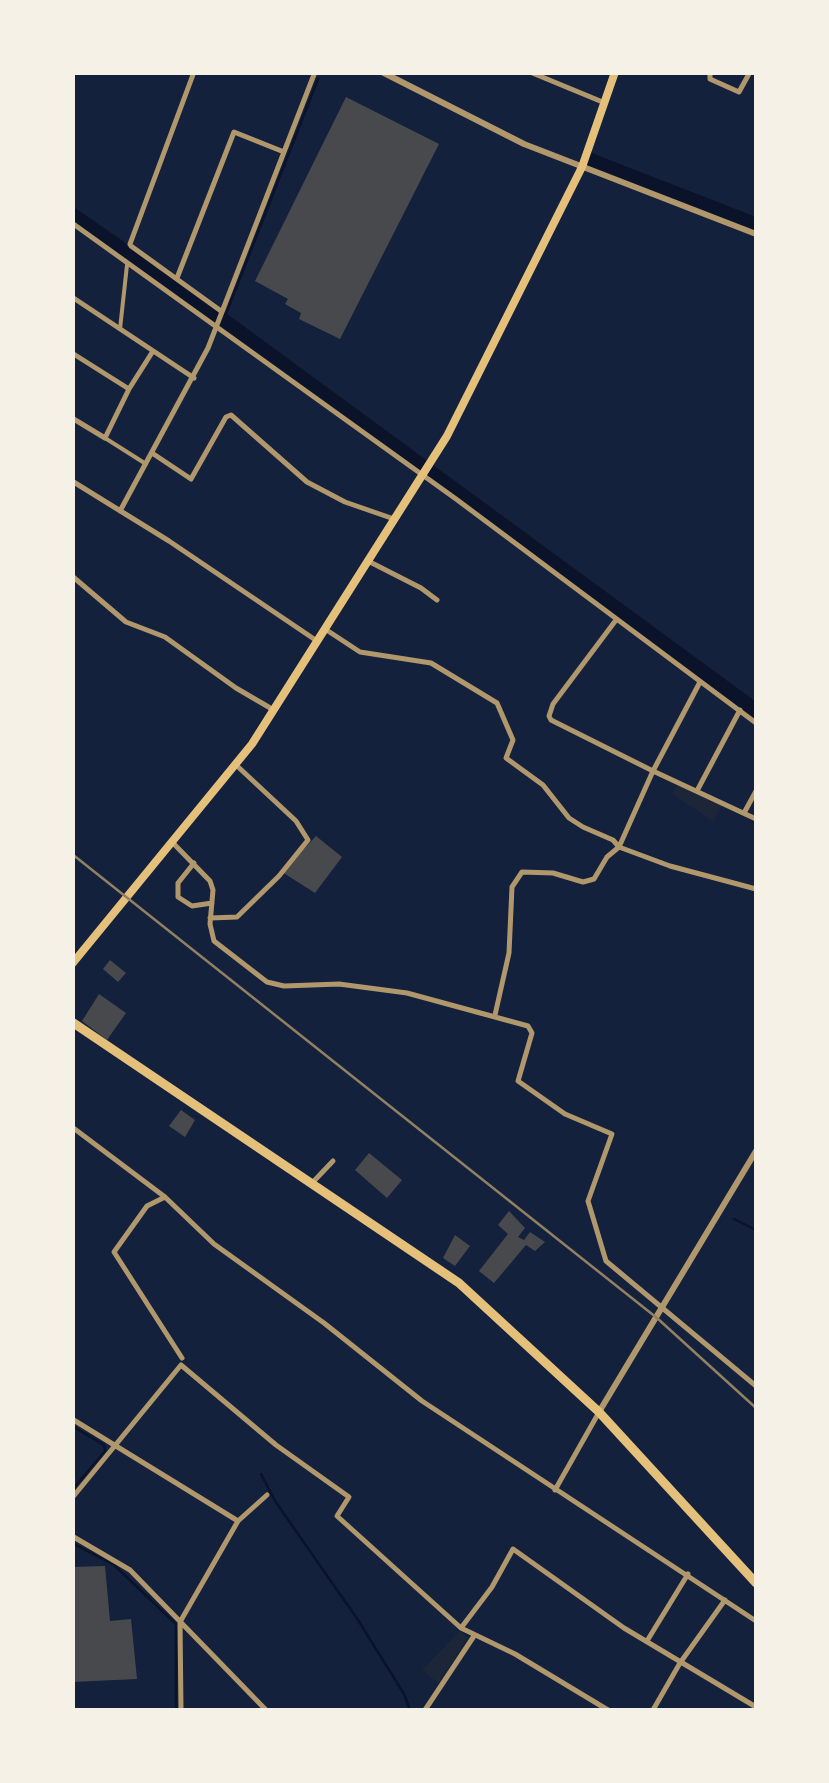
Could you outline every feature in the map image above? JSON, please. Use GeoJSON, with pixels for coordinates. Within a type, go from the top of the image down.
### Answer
{"type":"FeatureCollection","features":[{"type":"Feature","properties":{"kind":"main road"},"geometry":{"type":"LineString","coordinates":[[74,959],[235,764],[274,710],[448,436],[582,167],[616,72]]}},
{"type":"Feature","properties":{"kind":"main road"},"geometry":{"type":"LineString","coordinates":[[72,1022],[459,1283],[599,1412],[756,1583]]}},
{"type":"Feature","properties":{"kind":"street"},"geometry":{"type":"LineString","coordinates":[[194,72],[131,245],[221,311]]}},
{"type":"Feature","properties":{"kind":"street"},"geometry":{"type":"LineString","coordinates":[[120,511],[194,378],[217,327],[316,72]]}},
{"type":"Feature","properties":{"kind":"street"},"geometry":{"type":"LineString","coordinates":[[382,72],[464,116],[582,167],[756,234]]}},
{"type":"Feature","properties":{"kind":"street"},"geometry":{"type":"LineString","coordinates":[[530,72],[605,104]]}},
{"type":"Feature","properties":{"kind":"street"},"geometry":{"type":"LineString","coordinates":[[710,72],[709,79],[739,92],[753,73]]}},
{"type":"Feature","properties":{"kind":"street"},"geometry":{"type":"LineString","coordinates":[[177,278],[234,132],[284,152]]}},
{"type":"Feature","properties":{"kind":"street"},"geometry":{"type":"LineString","coordinates":[[72,222],[756,723]]}},
{"type":"Feature","properties":{"kind":"street"},"geometry":{"type":"LineString","coordinates":[[120,329],[127,260]]}},
{"type":"Feature","properties":{"kind":"street"},"geometry":{"type":"LineString","coordinates":[[72,297],[194,378]]}},
{"type":"Feature","properties":{"kind":"street"},"geometry":{"type":"LineString","coordinates":[[106,438],[129,389],[153,351]]}},
{"type":"Feature","properties":{"kind":"street"},"geometry":{"type":"LineString","coordinates":[[72,352],[129,389]]}},
{"type":"Feature","properties":{"kind":"street"},"geometry":{"type":"LineString","coordinates":[[152,452],[191,479],[230,415],[307,482],[355,506],[394,519]]}},
{"type":"Feature","properties":{"kind":"street"},"geometry":{"type":"LineString","coordinates":[[72,418],[146,464]]}},
{"type":"Feature","properties":{"kind":"street"},"geometry":{"type":"LineString","coordinates":[[72,481],[317,642]]}},
{"type":"Feature","properties":{"kind":"street"},"geometry":{"type":"LineString","coordinates":[[368,561],[422,588],[437,600]]}},
{"type":"Feature","properties":{"kind":"street"},"geometry":{"type":"LineString","coordinates":[[72,576],[126,622],[164,637],[274,710]]}},
{"type":"Feature","properties":{"kind":"street"},"geometry":{"type":"LineString","coordinates":[[616,620],[548,716],[756,819]]}},
{"type":"Feature","properties":{"kind":"street"},"geometry":{"type":"LineString","coordinates":[[325,629],[360,652],[431,663],[498,703],[513,740],[506,758],[544,785],[569,818],[613,840],[619,847],[670,866],[756,889]]}},
{"type":"Feature","properties":{"kind":"street"},"geometry":{"type":"LineString","coordinates":[[496,1015],[509,952],[512,887],[522,872],[553,873],[589,882],[598,875],[606,857],[619,847],[700,682]]}},
{"type":"Feature","properties":{"kind":"street"},"geometry":{"type":"LineString","coordinates":[[698,790],[740,710]]}},
{"type":"Feature","properties":{"kind":"street"},"geometry":{"type":"LineString","coordinates":[[210,918],[237,917],[308,840],[296,822],[235,764]]}},
{"type":"Feature","properties":{"kind":"street"},"geometry":{"type":"LineString","coordinates":[[744,813],[756,791]]}},
{"type":"Feature","properties":{"kind":"street"},"geometry":{"type":"LineString","coordinates":[[172,841],[210,881],[214,941],[273,985],[368,987],[496,1015],[528,1026],[532,1033],[518,1082],[565,1114],[612,1134],[588,1196],[588,1208],[606,1261],[756,1386]]}},
{"type":"Feature","properties":{"kind":"street"},"geometry":{"type":"LineString","coordinates":[[194,863],[178,883],[178,897],[192,906],[212,903]]}},
{"type":"Feature","properties":{"kind":"street"},"geometry":{"type":"LineString","coordinates":[[72,1127],[166,1197],[244,1268],[324,1323],[422,1401],[756,1621]]}},
{"type":"Feature","properties":{"kind":"street"},"geometry":{"type":"LineString","coordinates":[[555,1490],[756,1151]]}},
{"type":"Feature","properties":{"kind":"street"},"geometry":{"type":"LineString","coordinates":[[313,1182],[333,1161]]}},
{"type":"Feature","properties":{"kind":"street"},"geometry":{"type":"LineString","coordinates":[[166,1197],[148,1206],[114,1252],[182,1358]]}},
{"type":"Feature","properties":{"kind":"street"},"geometry":{"type":"LineString","coordinates":[[72,1498],[181,1365],[276,1445],[349,1497],[337,1516],[462,1628],[515,1654],[608,1710]]}},
{"type":"Feature","properties":{"kind":"street"},"geometry":{"type":"LineString","coordinates":[[72,1419],[238,1520]]}},
{"type":"Feature","properties":{"kind":"street"},"geometry":{"type":"LineString","coordinates":[[181,1710],[180,1622],[238,1520],[267,1496]]}},
{"type":"Feature","properties":{"kind":"street"},"geometry":{"type":"LineString","coordinates":[[72,1536],[130,1570],[266,1710]]}},
{"type":"Feature","properties":{"kind":"street"},"geometry":{"type":"LineString","coordinates":[[462,1628],[513,1549],[646,1641],[756,1707]]}},
{"type":"Feature","properties":{"kind":"street"},"geometry":{"type":"LineString","coordinates":[[646,1641],[688,1574]]}},
{"type":"Feature","properties":{"kind":"street"},"geometry":{"type":"LineString","coordinates":[[653,1710],[680,1662],[726,1600]]}},
{"type":"Feature","properties":{"kind":"street"},"geometry":{"type":"LineString","coordinates":[[424,1710],[474,1636]]}},
{"type":"Feature","properties":{"kind":"shaded area"},"geometry":{"type":"Polygon","coordinates":[[[679,783],[722,806],[713,821],[672,794],[679,783]]]}},
{"type":"Feature","properties":{"kind":"shaded area"},"geometry":{"type":"Polygon","coordinates":[[[460,1631],[468,1638],[438,1683],[422,1670],[460,1631]]]}},
{"type":"Feature","properties":{"kind":"building"},"geometry":{"type":"Polygon","coordinates":[[[346,97],[439,144],[340,339],[299,319],[301,313],[285,304],[288,299],[255,281],[346,97]]]}},
{"type":"Feature","properties":{"kind":"building"},"geometry":{"type":"Polygon","coordinates":[[[316,836],[342,857],[315,893],[282,872],[316,836]]]}},
{"type":"Feature","properties":{"kind":"building"},"geometry":{"type":"Polygon","coordinates":[[[110,960],[126,973],[118,982],[103,969],[110,960]]]}},
{"type":"Feature","properties":{"kind":"building"},"geometry":{"type":"Polygon","coordinates":[[[99,994],[126,1013],[107,1040],[82,1021],[99,994]]]}},
{"type":"Feature","properties":{"kind":"building"},"geometry":{"type":"Polygon","coordinates":[[[181,1110],[195,1120],[185,1137],[169,1126],[181,1110]]]}},
{"type":"Feature","properties":{"kind":"building"},"geometry":{"type":"Polygon","coordinates":[[[369,1153],[402,1180],[387,1198],[355,1170],[369,1153]]]}},
{"type":"Feature","properties":{"kind":"building"},"geometry":{"type":"Polygon","coordinates":[[[509,1211],[525,1228],[518,1237],[524,1240],[530,1232],[545,1242],[535,1251],[526,1245],[494,1283],[479,1271],[508,1234],[498,1225],[509,1211]]]}},
{"type":"Feature","properties":{"kind":"building"},"geometry":{"type":"Polygon","coordinates":[[[455,1235],[470,1246],[455,1266],[443,1258],[455,1235]]]}},
{"type":"Feature","properties":{"kind":"building"},"geometry":{"type":"Polygon","coordinates":[[[105,1566],[110,1621],[131,1619],[137,1679],[72,1682],[72,1567],[105,1566]]]}},
{"type":"Feature","properties":{"kind":"waterway"},"geometry":{"type":"LineString","coordinates":[[226,314],[318,79]]}},
{"type":"Feature","properties":{"kind":"waterway"},"geometry":{"type":"LineString","coordinates":[[589,160],[756,225]]}},
{"type":"Feature","properties":{"kind":"waterway"},"geometry":{"type":"LineString","coordinates":[[72,215],[205,307],[756,711]]}},
{"type":"Feature","properties":{"kind":"waterway"},"geometry":{"type":"LineString","coordinates":[[734,1219],[756,1230]]}},
{"type":"Feature","properties":{"kind":"waterway"},"geometry":{"type":"LineString","coordinates":[[72,1426],[104,1445],[105,1451],[72,1490]]}},
{"type":"Feature","properties":{"kind":"waterway"},"geometry":{"type":"LineString","coordinates":[[261,1474],[275,1501],[358,1620],[410,1710]]}},
{"type":"Feature","properties":{"kind":"waterway"},"geometry":{"type":"LineString","coordinates":[[72,1543],[114,1565],[176,1624],[176,1710]]}},
{"type":"Feature","properties":{"kind":"railway"},"geometry":{"type":"LineString","coordinates":[[72,854],[657,1318],[756,1408]]}}]}
